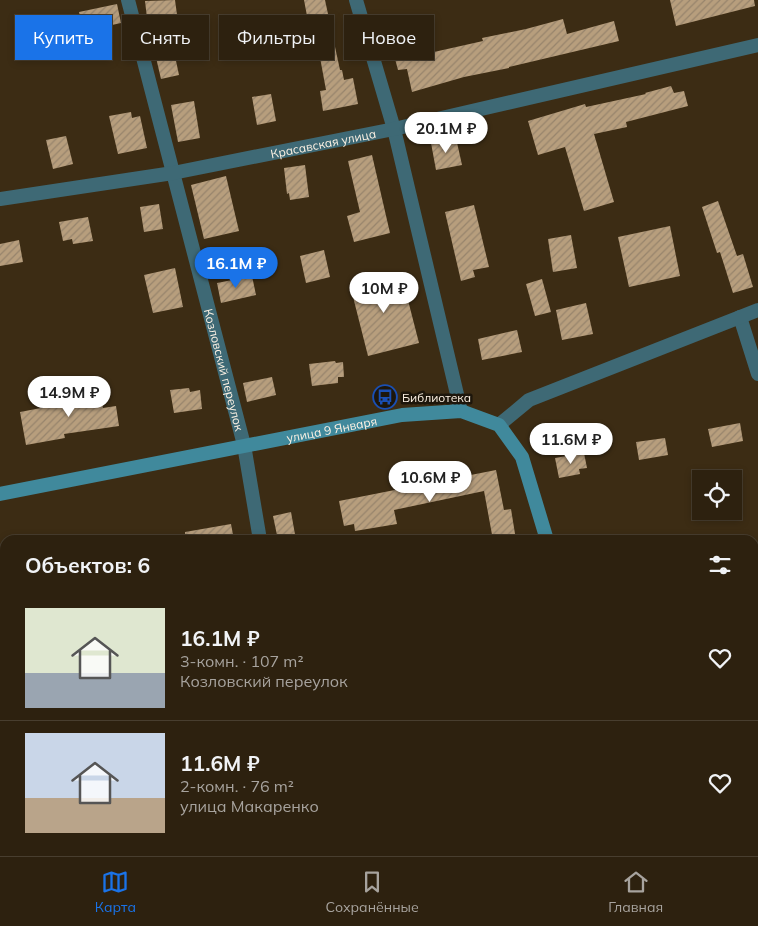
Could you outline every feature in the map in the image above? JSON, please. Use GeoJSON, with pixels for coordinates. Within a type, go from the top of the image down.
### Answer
{"type":"FeatureCollection","features":[{"type":"Feature","properties":{"kind":"main road","name":"улица 9 Января"},"geometry":{"type":"LineString","coordinates":[[0,494],[402,415],[461,411],[499,425]]}},
{"type":"Feature","properties":{"kind":"main road"},"geometry":{"type":"LineString","coordinates":[[499,425],[522,457],[545,535]]}},
{"type":"Feature","properties":{"kind":"street","name":"Козловский переулок"},"geometry":{"type":"LineString","coordinates":[[128,0],[244,445],[259,535]]}},
{"type":"Feature","properties":{"kind":"street"},"geometry":{"type":"LineString","coordinates":[[356,0],[394,129],[461,411]]}},
{"type":"Feature","properties":{"kind":"street","name":"Красавская улица"},"geometry":{"type":"LineString","coordinates":[[0,199],[173,172],[394,129],[758,45]]}},
{"type":"Feature","properties":{"kind":"street"},"geometry":{"type":"LineString","coordinates":[[499,425],[529,400],[758,310]]}},
{"type":"Feature","properties":{"kind":"street"},"geometry":{"type":"LineString","coordinates":[[740,317],[758,374]]}},
{"type":"Feature","properties":{"kind":"building"},"geometry":{"type":"Polygon","coordinates":[[[175,0],[177,15],[147,15],[145,1],[175,0]]]}},
{"type":"Feature","properties":{"kind":"building"},"geometry":{"type":"Polygon","coordinates":[[[304,0],[325,0],[328,15],[307,15],[304,0]]]}},
{"type":"Feature","properties":{"kind":"building"},"geometry":{"type":"Polygon","coordinates":[[[670,0],[754,0],[755,6],[676,26],[670,0]]]}},
{"type":"Feature","properties":{"kind":"building"},"geometry":{"type":"Polygon","coordinates":[[[117,4],[121,23],[112,25],[112,15],[80,15],[79,12],[117,4]]]}},
{"type":"Feature","properties":{"kind":"building"},"geometry":{"type":"Polygon","coordinates":[[[563,19],[567,34],[614,21],[619,41],[464,77],[412,92],[407,69],[398,70],[395,60],[434,60],[434,52],[483,41],[482,38],[563,19]]]}},
{"type":"Feature","properties":{"kind":"building"},"geometry":{"type":"Polygon","coordinates":[[[334,42],[344,80],[353,78],[358,104],[323,111],[320,91],[326,90],[320,60],[334,60],[334,42]]]}},
{"type":"Feature","properties":{"kind":"building"},"geometry":{"type":"Polygon","coordinates":[[[157,60],[176,60],[179,75],[161,79],[157,60]]]}},
{"type":"Feature","properties":{"kind":"building"},"geometry":{"type":"Polygon","coordinates":[[[671,86],[674,93],[684,91],[688,106],[626,122],[627,127],[594,134],[614,202],[584,211],[565,147],[538,155],[528,121],[585,104],[586,107],[646,94],[671,86]]]}},
{"type":"Feature","properties":{"kind":"building"},"geometry":{"type":"Polygon","coordinates":[[[271,94],[276,121],[257,125],[252,97],[271,94]]]}},
{"type":"Feature","properties":{"kind":"building"},"geometry":{"type":"Polygon","coordinates":[[[194,101],[200,138],[178,142],[171,105],[194,101]]]}},
{"type":"Feature","properties":{"kind":"building"},"geometry":{"type":"Polygon","coordinates":[[[131,112],[132,118],[140,116],[147,148],[118,154],[109,116],[131,112]]]}},
{"type":"Feature","properties":{"kind":"building"},"geometry":{"type":"Polygon","coordinates":[[[66,136],[73,164],[53,169],[46,140],[66,136]]]}},
{"type":"Feature","properties":{"kind":"building"},"geometry":{"type":"Polygon","coordinates":[[[456,138],[462,165],[436,170],[431,143],[456,138]]]}},
{"type":"Feature","properties":{"kind":"building"},"geometry":{"type":"Polygon","coordinates":[[[372,155],[390,233],[354,242],[347,216],[360,212],[348,161],[372,155]]]}},
{"type":"Feature","properties":{"kind":"building"},"geometry":{"type":"Polygon","coordinates":[[[305,165],[309,197],[290,200],[289,193],[287,194],[284,168],[305,165]]]}},
{"type":"Feature","properties":{"kind":"building"},"geometry":{"type":"Polygon","coordinates":[[[226,176],[239,231],[204,239],[191,185],[226,176]]]}},
{"type":"Feature","properties":{"kind":"building"},"geometry":{"type":"Polygon","coordinates":[[[718,201],[737,256],[743,254],[753,287],[733,293],[720,252],[717,253],[702,207],[718,201]]]}},
{"type":"Feature","properties":{"kind":"building"},"geometry":{"type":"Polygon","coordinates":[[[159,204],[163,229],[144,232],[140,207],[159,204]]]}},
{"type":"Feature","properties":{"kind":"building"},"geometry":{"type":"Polygon","coordinates":[[[474,205],[489,267],[473,270],[475,277],[461,281],[445,212],[474,205]]]}},
{"type":"Feature","properties":{"kind":"building"},"geometry":{"type":"Polygon","coordinates":[[[88,217],[93,241],[73,244],[72,239],[63,241],[59,222],[88,217]]]}},
{"type":"Feature","properties":{"kind":"building"},"geometry":{"type":"Polygon","coordinates":[[[670,226],[680,276],[629,287],[618,237],[670,226]]]}},
{"type":"Feature","properties":{"kind":"building"},"geometry":{"type":"Polygon","coordinates":[[[571,235],[577,268],[553,272],[548,239],[571,235]]]}},
{"type":"Feature","properties":{"kind":"building"},"geometry":{"type":"Polygon","coordinates":[[[19,240],[23,262],[0,266],[0,244],[19,240]]]}},
{"type":"Feature","properties":{"kind":"building"},"geometry":{"type":"Polygon","coordinates":[[[324,250],[330,277],[306,283],[300,256],[324,250]]]}},
{"type":"Feature","properties":{"kind":"building"},"geometry":{"type":"Polygon","coordinates":[[[175,268],[183,307],[153,313],[144,275],[175,268]]]}},
{"type":"Feature","properties":{"kind":"building"},"geometry":{"type":"Polygon","coordinates":[[[401,273],[419,343],[368,356],[350,285],[401,273]]]}},
{"type":"Feature","properties":{"kind":"building"},"geometry":{"type":"Polygon","coordinates":[[[252,276],[256,295],[221,303],[217,283],[252,276]]]}},
{"type":"Feature","properties":{"kind":"building"},"geometry":{"type":"Polygon","coordinates":[[[542,279],[551,312],[535,316],[526,284],[542,279]]]}},
{"type":"Feature","properties":{"kind":"building"},"geometry":{"type":"Polygon","coordinates":[[[586,303],[593,334],[562,340],[556,310],[586,303]]]}},
{"type":"Feature","properties":{"kind":"building"},"geometry":{"type":"Polygon","coordinates":[[[517,330],[522,352],[482,360],[478,339],[517,330]]]}},
{"type":"Feature","properties":{"kind":"building"},"geometry":{"type":"Polygon","coordinates":[[[335,361],[336,363],[343,362],[344,377],[338,377],[338,383],[312,386],[309,364],[335,361]]]}},
{"type":"Feature","properties":{"kind":"building"},"geometry":{"type":"Polygon","coordinates":[[[272,377],[276,395],[247,402],[243,383],[272,377]]]}},
{"type":"Feature","properties":{"kind":"building"},"geometry":{"type":"Polygon","coordinates":[[[100,385],[103,408],[116,406],[119,426],[64,434],[65,438],[26,445],[20,412],[83,400],[81,387],[100,385]]]}},
{"type":"Feature","properties":{"kind":"building"},"geometry":{"type":"Polygon","coordinates":[[[189,388],[190,392],[200,390],[202,409],[174,413],[170,390],[189,388]]]}},
{"type":"Feature","properties":{"kind":"building"},"geometry":{"type":"Polygon","coordinates":[[[740,423],[743,441],[712,447],[708,429],[740,423]]]}},
{"type":"Feature","properties":{"kind":"building"},"geometry":{"type":"Polygon","coordinates":[[[665,438],[668,455],[639,460],[636,442],[665,438]]]}},
{"type":"Feature","properties":{"kind":"building"},"geometry":{"type":"Polygon","coordinates":[[[584,453],[587,468],[579,469],[580,474],[559,478],[555,458],[584,453]]]}},
{"type":"Feature","properties":{"kind":"building"},"geometry":{"type":"Polygon","coordinates":[[[496,470],[504,510],[511,509],[515,535],[492,535],[484,491],[394,510],[397,524],[355,531],[354,524],[344,526],[339,501],[496,470]]]}},
{"type":"Feature","properties":{"kind":"building"},"geometry":{"type":"Polygon","coordinates":[[[291,512],[295,535],[277,535],[273,516],[291,512]]]}},
{"type":"Feature","properties":{"kind":"building"},"geometry":{"type":"Polygon","coordinates":[[[231,524],[233,535],[185,535],[185,532],[231,524]]]}},
{"type":"Feature","properties":{"kind":"place","name":"Библиотека"},"geometry":{"type":"Point","coordinates":[385,397]}}]}
